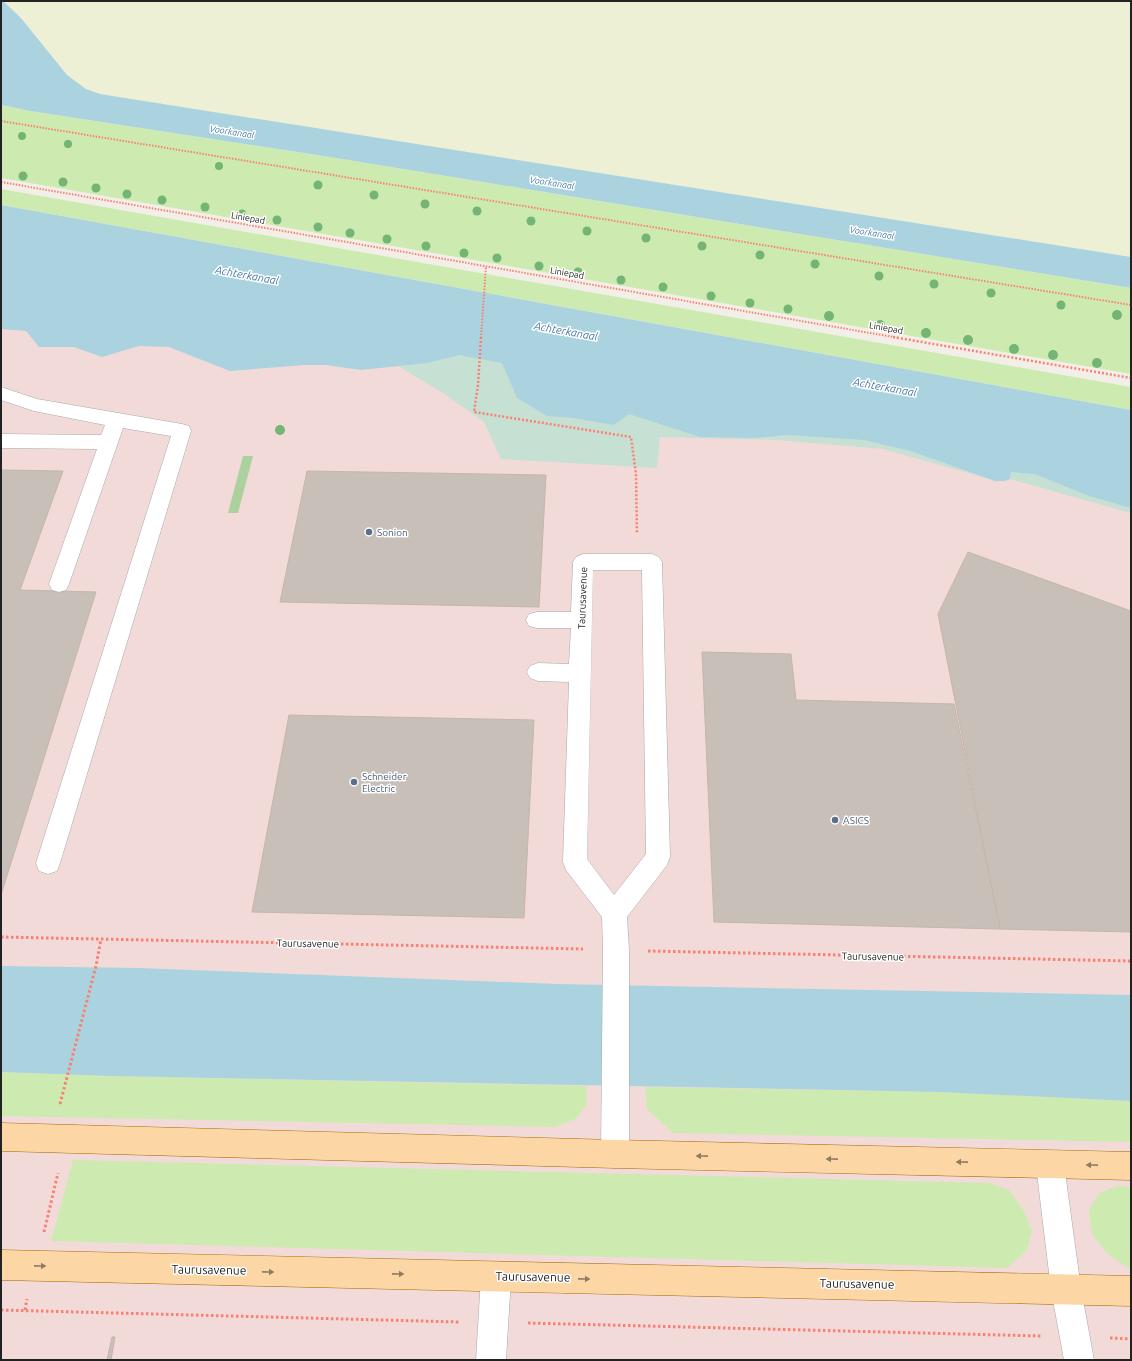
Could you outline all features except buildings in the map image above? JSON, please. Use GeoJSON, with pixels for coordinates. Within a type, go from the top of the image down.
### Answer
{"type":"FeatureCollection","features":[{"type":"Feature","properties":{"kind":"main road"},"geometry":{"type":"LineString","coordinates":[[1,1137],[615,1154],[1131,1166]]}},
{"type":"Feature","properties":{"kind":"main road","name":"Taurusavenue"},"geometry":{"type":"LineString","coordinates":[[1,1265],[1131,1291]]}},
{"type":"Feature","properties":{"kind":"street"},"geometry":{"type":"LineString","coordinates":[[1,393],[34,405],[182,431],[48,863]]}},
{"type":"Feature","properties":{"kind":"street"},"geometry":{"type":"LineString","coordinates":[[59,584],[116,420]]}},
{"type":"Feature","properties":{"kind":"street"},"geometry":{"type":"LineString","coordinates":[[1,441],[108,442]]}},
{"type":"Feature","properties":{"kind":"street","name":"Taurusavenue"},"geometry":{"type":"LineString","coordinates":[[583,562],[638,562],[652,562],[658,857],[614,914],[575,862],[583,562]]}},
{"type":"Feature","properties":{"kind":"street"},"geometry":{"type":"LineString","coordinates":[[537,620],[581,620]]}},
{"type":"Feature","properties":{"kind":"street"},"geometry":{"type":"LineString","coordinates":[[538,672],[580,673]]}},
{"type":"Feature","properties":{"kind":"street"},"geometry":{"type":"LineString","coordinates":[[614,914],[616,1096],[615,1154]]}},
{"type":"Feature","properties":{"kind":"street"},"geometry":{"type":"LineString","coordinates":[[1050,1164],[1066,1289],[1076,1348]]}},
{"type":"Feature","properties":{"kind":"street"},"geometry":{"type":"LineString","coordinates":[[491,1360],[496,1277]]}},
{"type":"Feature","properties":{"kind":"path"},"geometry":{"type":"LineString","coordinates":[[1,121],[1131,304]]}},
{"type":"Feature","properties":{"kind":"path","name":"Liniepad"},"geometry":{"type":"LineString","coordinates":[[1,182],[1131,378]]}},
{"type":"Feature","properties":{"kind":"path"},"geometry":{"type":"LineString","coordinates":[[486,266],[478,385],[474,412],[631,437],[636,474],[638,562]]}},
{"type":"Feature","properties":{"kind":"path","name":"Taurusavenue"},"geometry":{"type":"LineString","coordinates":[[1,937],[615,956],[1131,961]]}},
{"type":"Feature","properties":{"kind":"path"},"geometry":{"type":"LineString","coordinates":[[24,1310],[67,1138],[73,1109],[59,1109],[96,966],[101,939]]}},
{"type":"Feature","properties":{"kind":"path"},"geometry":{"type":"LineString","coordinates":[[1,1310],[494,1322],[1076,1348],[1131,1339]]}},
{"type":"Feature","properties":{"kind":"shaded area"},"geometry":{"type":"Polygon","coordinates":[[[1,284],[1131,472],[1131,1360],[1,1360],[1,284]]]}},
{"type":"Feature","properties":{"kind":"green space"},"geometry":{"type":"Polygon","coordinates":[[[3,1],[1131,1],[1131,257],[100,94],[86,89],[67,75],[21,18],[3,1]]]}},
{"type":"Feature","properties":{"kind":"green space"},"geometry":{"type":"Polygon","coordinates":[[[1,105],[30,111],[330,157],[1131,288],[1131,374],[1,178],[1,105]]]}},
{"type":"Feature","properties":{"kind":"green space"},"geometry":{"type":"Polygon","coordinates":[[[1,189],[1131,387],[1131,410],[1,205],[1,189]]]}},
{"type":"Feature","properties":{"kind":"green space"},"geometry":{"type":"Polygon","coordinates":[[[459,346],[746,412],[1131,492],[1131,513],[1010,479],[997,481],[883,449],[777,440],[660,437],[657,468],[501,459],[484,422],[443,393],[398,366],[459,346]]]}},
{"type":"Feature","properties":{"kind":"green space"},"geometry":{"type":"Polygon","coordinates":[[[243,456],[253,456],[238,513],[228,513],[243,456]]]}},
{"type":"Feature","properties":{"kind":"green space"},"geometry":{"type":"Polygon","coordinates":[[[1,1072],[110,1076],[587,1086],[586,1106],[575,1119],[554,1127],[1,1116],[1,1072]]]}},
{"type":"Feature","properties":{"kind":"green space"},"geometry":{"type":"Polygon","coordinates":[[[645,1087],[939,1092],[1131,1101],[1131,1142],[673,1133],[647,1109],[645,1087]]]}},
{"type":"Feature","properties":{"kind":"green space"},"geometry":{"type":"Polygon","coordinates":[[[73,1160],[989,1183],[1009,1190],[1024,1211],[1032,1231],[1027,1250],[1007,1268],[51,1241],[73,1160]]]}},
{"type":"Feature","properties":{"kind":"green space"},"geometry":{"type":"Polygon","coordinates":[[[1117,1186],[1131,1187],[1131,1270],[1109,1255],[1092,1235],[1089,1210],[1099,1193],[1117,1186]]]}},
{"type":"Feature","properties":{"kind":"water","name":"Voorkanaal"},"geometry":{"type":"Polygon","coordinates":[[[1,1],[3,1],[21,18],[67,75],[86,89],[100,94],[1131,257],[1131,288],[330,157],[30,111],[1,105],[1,1]]]}},
{"type":"Feature","properties":{"kind":"water","name":"Achterkanaal"},"geometry":{"type":"Polygon","coordinates":[[[1,205],[1131,410],[1131,508],[1089,496],[1035,474],[1011,472],[1010,479],[1005,481],[995,481],[911,451],[864,440],[787,435],[756,438],[700,437],[629,414],[614,425],[573,418],[547,416],[517,398],[502,363],[459,355],[427,363],[361,370],[326,365],[304,365],[230,371],[169,347],[139,346],[102,357],[74,347],[39,347],[26,331],[1,329],[1,205]]]}},
{"type":"Feature","properties":{"kind":"water"},"geometry":{"type":"Polygon","coordinates":[[[1,966],[139,968],[557,984],[1131,995],[1131,1101],[939,1092],[110,1076],[1,1072],[1,966]]]}},
{"type":"Feature","properties":{"kind":"place","name":"Sonion"},"geometry":{"type":"Point","coordinates":[369,532]}},
{"type":"Feature","properties":{"kind":"place","name":"Schneider Electric"},"geometry":{"type":"Point","coordinates":[354,782]}},
{"type":"Feature","properties":{"kind":"place","name":"ASICS"},"geometry":{"type":"Point","coordinates":[835,820]}}]}
